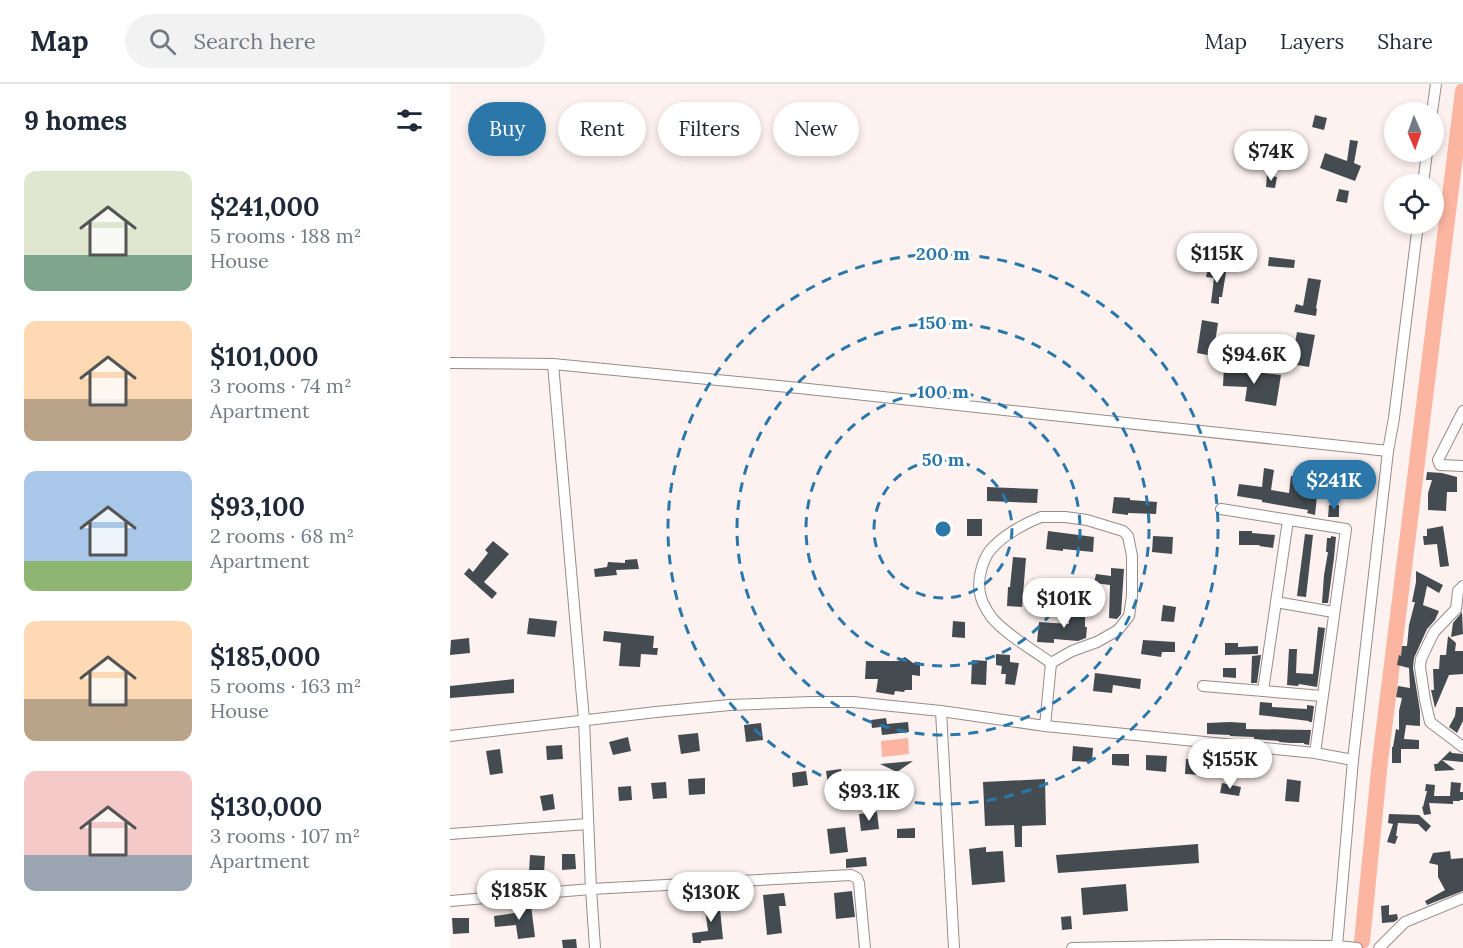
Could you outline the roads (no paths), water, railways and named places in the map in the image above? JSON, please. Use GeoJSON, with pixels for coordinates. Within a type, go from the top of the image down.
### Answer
{"type":"FeatureCollection","features":[{"type":"Feature","properties":{"kind":"street"},"geometry":{"type":"LineString","coordinates":[[1433,102],[1436,84]]}},
{"type":"Feature","properties":{"kind":"street"},"geometry":{"type":"LineString","coordinates":[[1337,946],[1353,760],[1388,451],[1417,234]]}},
{"type":"Feature","properties":{"kind":"street"},"geometry":{"type":"LineString","coordinates":[[450,363],[553,364],[1388,451]]}},
{"type":"Feature","properties":{"kind":"street"},"geometry":{"type":"LineString","coordinates":[[450,370],[464,364]]}},
{"type":"Feature","properties":{"kind":"street"},"geometry":{"type":"LineString","coordinates":[[553,364],[584,720],[595,948]]}},
{"type":"Feature","properties":{"kind":"street"},"geometry":{"type":"LineString","coordinates":[[1463,411],[1438,460],[1440,465],[1463,466]]}},
{"type":"Feature","properties":{"kind":"street"},"geometry":{"type":"LineString","coordinates":[[1221,509],[1346,529],[1315,753]]}},
{"type":"Feature","properties":{"kind":"street"},"geometry":{"type":"LineString","coordinates":[[1065,516],[1123,531],[1128,536],[1132,556],[1132,596],[1129,616],[1118,630],[1051,663],[1004,628],[985,606],[980,593],[980,578],[992,547],[1024,524],[1041,517],[1065,516]]}},
{"type":"Feature","properties":{"kind":"street"},"geometry":{"type":"LineString","coordinates":[[1263,691],[1288,520]]}},
{"type":"Feature","properties":{"kind":"street"},"geometry":{"type":"LineString","coordinates":[[1463,586],[1458,591],[1456,609],[1432,635],[1420,663],[1430,722],[1463,747]]}},
{"type":"Feature","properties":{"kind":"street"},"geometry":{"type":"LineString","coordinates":[[1276,602],[1333,612]]}},
{"type":"Feature","properties":{"kind":"street"},"geometry":{"type":"LineString","coordinates":[[1045,726],[1051,663]]}},
{"type":"Feature","properties":{"kind":"street"},"geometry":{"type":"LineString","coordinates":[[1203,686],[1322,696]]}},
{"type":"Feature","properties":{"kind":"street"},"geometry":{"type":"LineString","coordinates":[[450,736],[730,705],[853,702],[941,711],[1045,726],[1315,753],[1353,760]]}},
{"type":"Feature","properties":{"kind":"street"},"geometry":{"type":"LineString","coordinates":[[941,711],[954,948]]}},
{"type":"Feature","properties":{"kind":"street"},"geometry":{"type":"LineString","coordinates":[[450,834],[588,824]]}},
{"type":"Feature","properties":{"kind":"street"},"geometry":{"type":"LineString","coordinates":[[450,901],[591,889],[851,875],[860,883],[865,948]]}},
{"type":"Feature","properties":{"kind":"street"},"geometry":{"type":"LineString","coordinates":[[1379,948],[1405,922],[1463,898]]}},
{"type":"Feature","properties":{"kind":"street"},"geometry":{"type":"LineString","coordinates":[[1072,948],[1222,945],[1357,948]]}},
{"type":"Feature","properties":{"kind":"waterway"},"geometry":{"type":"LineString","coordinates":[[1362,941],[1380,761],[1463,91]]}}]}
